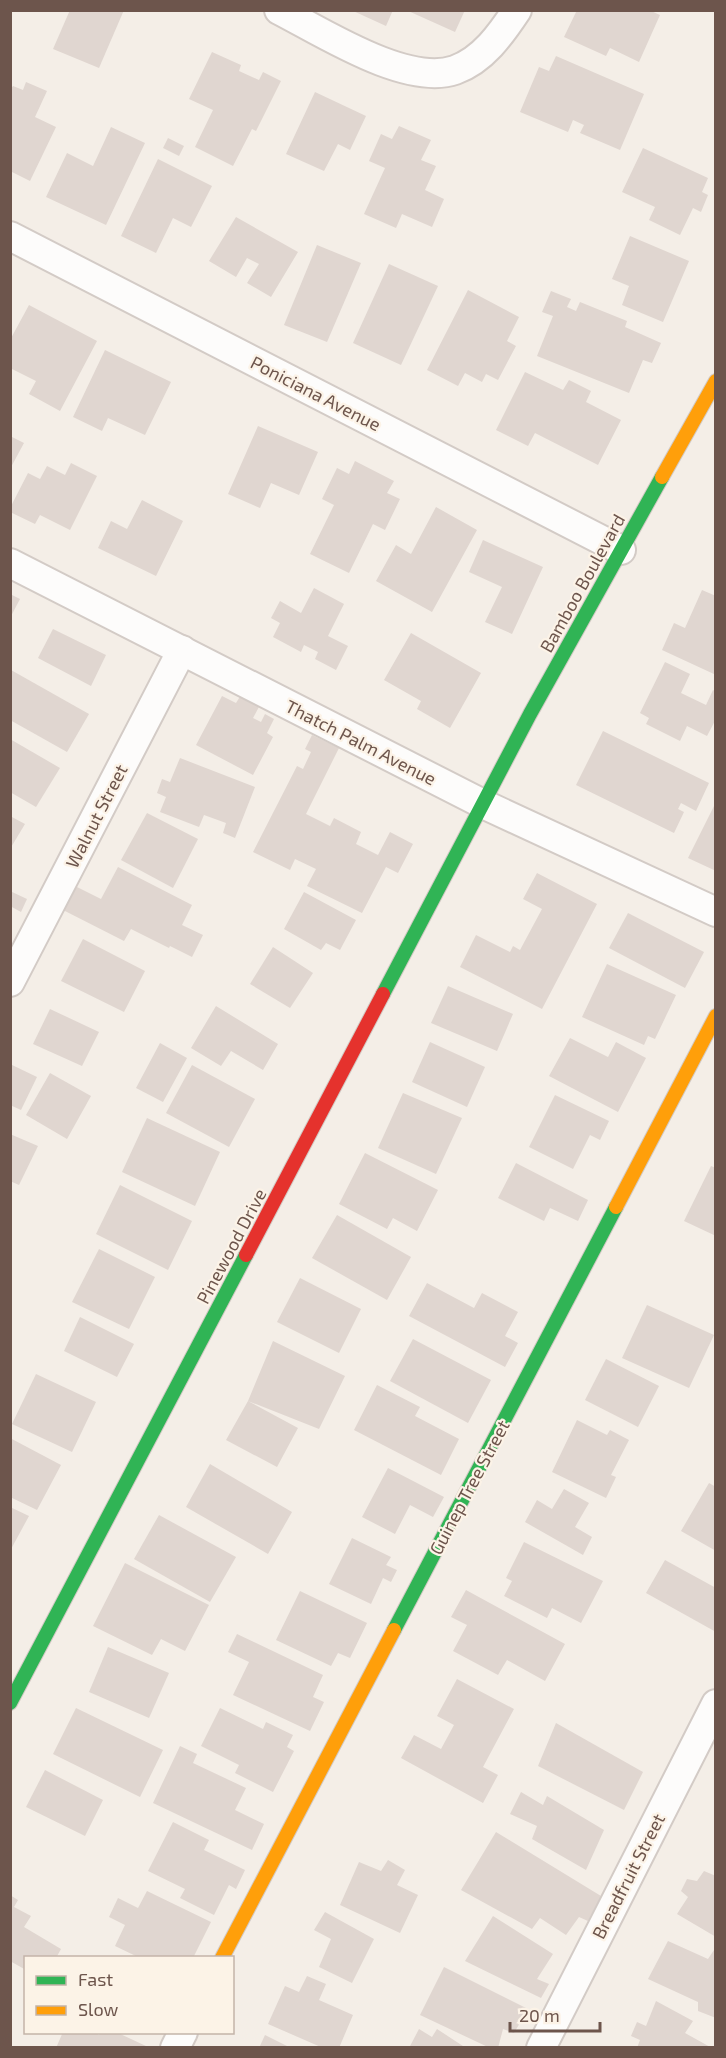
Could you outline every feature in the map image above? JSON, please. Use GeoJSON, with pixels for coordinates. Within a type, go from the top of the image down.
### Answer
{"type":"FeatureCollection","features":[{"type":"Feature","properties":{"kind":"main road","name":"Bamboo Boulevard"},"geometry":{"type":"LineString","coordinates":[[483,804],[530,714],[716,381]]}},
{"type":"Feature","properties":{"kind":"main road","name":"Pinewood Drive"},"geometry":{"type":"LineString","coordinates":[[10,1704],[483,804]]}},
{"type":"Feature","properties":{"kind":"main road","name":"Guinep Tree Street"},"geometry":{"type":"LineString","coordinates":[[223,1956],[716,1016]]}},
{"type":"Feature","properties":{"kind":"street"},"geometry":{"type":"LineString","coordinates":[[279,10],[385,64],[429,74],[455,70],[480,56],[494,43],[517,10]]}},
{"type":"Feature","properties":{"kind":"street","name":"Poniciana Avenue"},"geometry":{"type":"LineString","coordinates":[[10,236],[621,550]]}},
{"type":"Feature","properties":{"kind":"street","name":"Thatch Palm Avenue"},"geometry":{"type":"LineString","coordinates":[[10,564],[483,804],[716,912]]}},
{"type":"Feature","properties":{"kind":"street","name":"Walnut Street"},"geometry":{"type":"LineString","coordinates":[[10,982],[182,650]]}},
{"type":"Feature","properties":{"kind":"street","name":"Breadfruit Street"},"geometry":{"type":"LineString","coordinates":[[541,2048],[716,1704]]}},
{"type":"Feature","properties":{"kind":"street"},"geometry":{"type":"LineString","coordinates":[[175,2048],[182,2034]]}},
{"type":"Feature","properties":{"kind":"building"},"geometry":{"type":"Polygon","coordinates":[[[70,10],[124,10],[99,68],[53,49],[70,10]]]}},
{"type":"Feature","properties":{"kind":"building"},"geometry":{"type":"Polygon","coordinates":[[[351,10],[393,10],[386,26],[351,10]]]}},
{"type":"Feature","properties":{"kind":"building"},"geometry":{"type":"Polygon","coordinates":[[[406,10],[465,10],[455,32],[406,10]]]}},
{"type":"Feature","properties":{"kind":"building"},"geometry":{"type":"Polygon","coordinates":[[[577,10],[649,10],[660,15],[639,62],[610,48],[606,56],[564,37],[577,10]]]}},
{"type":"Feature","properties":{"kind":"building"},"geometry":{"type":"Polygon","coordinates":[[[212,52],[241,65],[239,71],[259,80],[263,72],[281,81],[256,131],[252,129],[233,166],[195,147],[213,110],[189,99],[212,52]]]}},
{"type":"Feature","properties":{"kind":"building"},"geometry":{"type":"Polygon","coordinates":[[[556,56],[644,94],[620,150],[580,133],[584,125],[573,120],[568,132],[520,112],[539,67],[549,71],[556,56]]]}},
{"type":"Feature","properties":{"kind":"building"},"geometry":{"type":"Polygon","coordinates":[[[26,82],[47,91],[35,117],[56,127],[30,181],[10,171],[10,90],[13,86],[23,90],[26,82]]]}},
{"type":"Feature","properties":{"kind":"building"},"geometry":{"type":"Polygon","coordinates":[[[315,92],[366,116],[350,150],[338,144],[324,171],[286,154],[315,92]]]}},
{"type":"Feature","properties":{"kind":"building"},"geometry":{"type":"Polygon","coordinates":[[[399,126],[431,140],[421,160],[436,166],[425,190],[444,199],[432,227],[402,214],[396,228],[364,214],[385,168],[369,161],[381,134],[392,139],[399,126]]]}},
{"type":"Feature","properties":{"kind":"building"},"geometry":{"type":"Polygon","coordinates":[[[111,127],[145,143],[106,225],[46,197],[67,153],[93,166],[111,127]]]}},
{"type":"Feature","properties":{"kind":"building"},"geometry":{"type":"Polygon","coordinates":[[[168,138],[184,146],[179,156],[163,148],[168,138]]]}},
{"type":"Feature","properties":{"kind":"building"},"geometry":{"type":"Polygon","coordinates":[[[643,148],[708,178],[702,192],[708,195],[701,212],[693,208],[680,235],[649,220],[655,207],[622,192],[643,148]]]}},
{"type":"Feature","properties":{"kind":"building"},"geometry":{"type":"Polygon","coordinates":[[[158,159],[212,186],[191,227],[173,218],[156,253],[121,236],[158,159]]]}},
{"type":"Feature","properties":{"kind":"building"},"geometry":{"type":"Polygon","coordinates":[[[236,217],[298,252],[271,297],[247,283],[259,264],[247,258],[236,277],[209,261],[236,217]]]}},
{"type":"Feature","properties":{"kind":"building"},"geometry":{"type":"Polygon","coordinates":[[[630,236],[689,261],[663,322],[622,305],[629,286],[612,279],[630,236]]]}},
{"type":"Feature","properties":{"kind":"building"},"geometry":{"type":"Polygon","coordinates":[[[317,245],[361,263],[327,342],[284,325],[317,245]]]}},
{"type":"Feature","properties":{"kind":"building"},"geometry":{"type":"Polygon","coordinates":[[[389,264],[438,286],[401,365],[353,343],[389,264]]]}},
{"type":"Feature","properties":{"kind":"building"},"geometry":{"type":"Polygon","coordinates":[[[468,290],[519,317],[507,341],[516,346],[498,380],[486,374],[482,382],[465,373],[458,386],[427,370],[468,290]]]}},
{"type":"Feature","properties":{"kind":"building"},"geometry":{"type":"Polygon","coordinates":[[[551,291],[571,299],[567,307],[576,311],[580,302],[627,321],[625,327],[661,343],[652,363],[643,360],[629,393],[537,356],[553,316],[542,312],[551,291]]]}},
{"type":"Feature","properties":{"kind":"building"},"geometry":{"type":"Polygon","coordinates":[[[29,305],[97,341],[60,411],[29,394],[36,381],[10,368],[10,340],[29,305]]]}},
{"type":"Feature","properties":{"kind":"building"},"geometry":{"type":"Polygon","coordinates":[[[105,350],[171,382],[145,435],[108,418],[102,431],[73,417],[105,350]]]}},
{"type":"Feature","properties":{"kind":"building"},"geometry":{"type":"Polygon","coordinates":[[[525,372],[563,390],[569,380],[591,391],[586,402],[621,420],[598,465],[535,433],[528,446],[496,430],[525,372]]]}},
{"type":"Feature","properties":{"kind":"building"},"geometry":{"type":"Polygon","coordinates":[[[258,426],[318,452],[299,495],[271,483],[260,508],[228,494],[258,426]]]}},
{"type":"Feature","properties":{"kind":"building"},"geometry":{"type":"Polygon","coordinates":[[[10,436],[24,443],[10,469],[10,436]]]}},
{"type":"Feature","properties":{"kind":"building"},"geometry":{"type":"Polygon","coordinates":[[[355,461],[394,481],[387,493],[400,499],[385,530],[373,524],[349,573],[310,554],[334,505],[322,499],[337,468],[349,474],[355,461]]]}},
{"type":"Feature","properties":{"kind":"building"},"geometry":{"type":"Polygon","coordinates":[[[71,463],[97,476],[70,530],[40,515],[35,524],[10,512],[28,473],[40,479],[47,466],[65,475],[71,463]]]}},
{"type":"Feature","properties":{"kind":"building"},"geometry":{"type":"Polygon","coordinates":[[[142,500],[183,521],[156,576],[98,548],[111,521],[127,529],[142,500]]]}},
{"type":"Feature","properties":{"kind":"building"},"geometry":{"type":"Polygon","coordinates":[[[436,507],[477,530],[432,612],[376,581],[396,545],[411,554],[436,507]]]}},
{"type":"Feature","properties":{"kind":"building"},"geometry":{"type":"Polygon","coordinates":[[[483,540],[543,567],[512,634],[485,622],[502,587],[469,572],[483,540]]]}},
{"type":"Feature","properties":{"kind":"building"},"geometry":{"type":"Polygon","coordinates":[[[314,588],[344,604],[328,636],[348,646],[336,670],[315,659],[318,652],[304,645],[301,652],[273,637],[280,623],[271,618],[280,601],[301,613],[314,588]]]}},
{"type":"Feature","properties":{"kind":"building"},"geometry":{"type":"Polygon","coordinates":[[[702,590],[716,596],[716,675],[662,650],[674,623],[685,628],[702,590]]]}},
{"type":"Feature","properties":{"kind":"building"},"geometry":{"type":"Polygon","coordinates":[[[10,594],[20,599],[10,618],[10,594]]]}},
{"type":"Feature","properties":{"kind":"building"},"geometry":{"type":"Polygon","coordinates":[[[53,629],[106,655],[91,686],[38,658],[53,629]]]}},
{"type":"Feature","properties":{"kind":"building"},"geometry":{"type":"Polygon","coordinates":[[[411,633],[481,673],[450,728],[417,709],[421,701],[384,680],[411,633]]]}},
{"type":"Feature","properties":{"kind":"building"},"geometry":{"type":"Polygon","coordinates":[[[665,662],[690,674],[681,693],[706,705],[713,690],[716,692],[716,719],[707,736],[687,726],[680,741],[646,724],[649,718],[640,713],[665,662]]]}},
{"type":"Feature","properties":{"kind":"building"},"geometry":{"type":"Polygon","coordinates":[[[11,670],[89,714],[67,752],[10,720],[11,670]]]}},
{"type":"Feature","properties":{"kind":"building"},"geometry":{"type":"Polygon","coordinates":[[[241,695],[260,705],[253,718],[261,722],[265,714],[274,719],[267,733],[273,737],[253,775],[196,745],[222,696],[236,703],[241,695]]]}},
{"type":"Feature","properties":{"kind":"building"},"geometry":{"type":"Polygon","coordinates":[[[603,731],[709,783],[696,811],[681,803],[678,809],[684,812],[674,833],[576,785],[603,731]]]}},
{"type":"Feature","properties":{"kind":"building"},"geometry":{"type":"Polygon","coordinates":[[[312,735],[339,748],[306,814],[330,826],[334,818],[361,832],[356,844],[378,855],[390,832],[413,844],[398,873],[386,867],[362,913],[307,886],[316,869],[295,859],[290,870],[253,852],[297,766],[303,769],[311,752],[305,749],[312,735]]]}},
{"type":"Feature","properties":{"kind":"building"},"geometry":{"type":"Polygon","coordinates":[[[10,739],[60,768],[36,807],[10,792],[10,739]]]}},
{"type":"Feature","properties":{"kind":"building"},"geometry":{"type":"Polygon","coordinates":[[[180,758],[255,787],[235,838],[223,833],[226,823],[204,815],[199,827],[160,812],[166,797],[157,793],[162,779],[170,782],[180,758]]]}},
{"type":"Feature","properties":{"kind":"building"},"geometry":{"type":"Polygon","coordinates":[[[716,802],[716,871],[688,858],[716,802]]]}},
{"type":"Feature","properties":{"kind":"building"},"geometry":{"type":"Polygon","coordinates":[[[147,813],[198,839],[173,888],[121,860],[147,813]]]}},
{"type":"Feature","properties":{"kind":"building"},"geometry":{"type":"Polygon","coordinates":[[[10,816],[25,824],[10,849],[10,816]]]}},
{"type":"Feature","properties":{"kind":"building"},"geometry":{"type":"Polygon","coordinates":[[[118,867],[192,905],[182,925],[203,935],[192,957],[131,929],[124,941],[63,910],[75,886],[101,899],[118,867]]]}},
{"type":"Feature","properties":{"kind":"building"},"geometry":{"type":"Polygon","coordinates":[[[537,873],[597,904],[542,1009],[460,967],[476,935],[510,952],[513,946],[520,950],[542,909],[523,899],[537,873]]]}},
{"type":"Feature","properties":{"kind":"building"},"geometry":{"type":"Polygon","coordinates":[[[10,891],[27,899],[21,912],[10,906],[10,891]]]}},
{"type":"Feature","properties":{"kind":"building"},"geometry":{"type":"Polygon","coordinates":[[[304,892],[356,920],[340,950],[326,943],[321,950],[284,929],[304,892]]]}},
{"type":"Feature","properties":{"kind":"building"},"geometry":{"type":"Polygon","coordinates":[[[628,913],[704,952],[685,988],[609,948],[628,913]]]}},
{"type":"Feature","properties":{"kind":"building"},"geometry":{"type":"Polygon","coordinates":[[[83,939],[145,971],[124,1012],[61,981],[83,939]]]}},
{"type":"Feature","properties":{"kind":"building"},"geometry":{"type":"Polygon","coordinates":[[[273,947],[313,973],[290,1008],[250,984],[273,947]]]}},
{"type":"Feature","properties":{"kind":"building"},"geometry":{"type":"Polygon","coordinates":[[[607,964],[676,995],[655,1039],[648,1036],[644,1045],[582,1017],[607,964]]]}},
{"type":"Feature","properties":{"kind":"building"},"geometry":{"type":"Polygon","coordinates":[[[448,986],[513,1014],[497,1051],[431,1023],[448,986]]]}},
{"type":"Feature","properties":{"kind":"building"},"geometry":{"type":"Polygon","coordinates":[[[216,1006],[278,1044],[263,1070],[231,1051],[221,1066],[191,1048],[216,1006]]]}},
{"type":"Feature","properties":{"kind":"building"},"geometry":{"type":"Polygon","coordinates":[[[50,1009],[99,1032],[82,1066],[33,1044],[50,1009]]]}},
{"type":"Feature","properties":{"kind":"building"},"geometry":{"type":"Polygon","coordinates":[[[570,1038],[608,1057],[616,1042],[646,1058],[618,1112],[549,1076],[570,1038]]]}},
{"type":"Feature","properties":{"kind":"building"},"geometry":{"type":"Polygon","coordinates":[[[430,1042],[485,1067],[467,1107],[412,1082],[430,1042]]]}},
{"type":"Feature","properties":{"kind":"building"},"geometry":{"type":"Polygon","coordinates":[[[160,1043],[187,1058],[163,1102],[136,1088],[160,1043]]]}},
{"type":"Feature","properties":{"kind":"building"},"geometry":{"type":"Polygon","coordinates":[[[10,1064],[37,1077],[21,1110],[10,1105],[10,1064]]]}},
{"type":"Feature","properties":{"kind":"building"},"geometry":{"type":"Polygon","coordinates":[[[192,1065],[255,1099],[229,1147],[166,1113],[192,1065]]]}},
{"type":"Feature","properties":{"kind":"building"},"geometry":{"type":"Polygon","coordinates":[[[50,1073],[91,1096],[67,1139],[26,1115],[50,1073]]]}},
{"type":"Feature","properties":{"kind":"building"},"geometry":{"type":"Polygon","coordinates":[[[403,1093],[462,1118],[436,1174],[378,1148],[403,1093]]]}},
{"type":"Feature","properties":{"kind":"building"},"geometry":{"type":"Polygon","coordinates":[[[555,1095],[609,1121],[600,1140],[590,1135],[573,1169],[529,1147],[555,1095]]]}},
{"type":"Feature","properties":{"kind":"building"},"geometry":{"type":"Polygon","coordinates":[[[147,1118],[220,1152],[195,1206],[122,1172],[147,1118]]]}},
{"type":"Feature","properties":{"kind":"building"},"geometry":{"type":"Polygon","coordinates":[[[10,1134],[38,1146],[19,1185],[10,1181],[10,1134]]]}},
{"type":"Feature","properties":{"kind":"building"},"geometry":{"type":"Polygon","coordinates":[[[365,1153],[438,1190],[417,1231],[393,1218],[387,1229],[339,1204],[365,1153]]]}},
{"type":"Feature","properties":{"kind":"building"},"geometry":{"type":"Polygon","coordinates":[[[516,1163],[588,1200],[578,1221],[550,1208],[544,1221],[498,1198],[516,1163]]]}},
{"type":"Feature","properties":{"kind":"building"},"geometry":{"type":"Polygon","coordinates":[[[711,1166],[716,1168],[716,1236],[684,1221],[711,1166]]]}},
{"type":"Feature","properties":{"kind":"building"},"geometry":{"type":"Polygon","coordinates":[[[120,1185],[192,1221],[168,1270],[96,1234],[120,1185]]]}},
{"type":"Feature","properties":{"kind":"building"},"geometry":{"type":"Polygon","coordinates":[[[337,1215],[411,1257],[387,1300],[312,1258],[337,1215]]]}},
{"type":"Feature","properties":{"kind":"building"},"geometry":{"type":"Polygon","coordinates":[[[99,1249],[155,1277],[129,1329],[72,1302],[99,1249]]]}},
{"type":"Feature","properties":{"kind":"building"},"geometry":{"type":"Polygon","coordinates":[[[300,1278],[361,1309],[339,1353],[277,1322],[300,1278]]]}},
{"type":"Feature","properties":{"kind":"building"},"geometry":{"type":"Polygon","coordinates":[[[427,1283],[474,1308],[482,1293],[518,1312],[505,1336],[518,1343],[505,1367],[409,1316],[427,1283]]]}},
{"type":"Feature","properties":{"kind":"building"},"geometry":{"type":"Polygon","coordinates":[[[647,1305],[714,1335],[689,1388],[622,1358],[647,1305]]]}},
{"type":"Feature","properties":{"kind":"building"},"geometry":{"type":"Polygon","coordinates":[[[80,1317],[134,1344],[117,1377],[64,1351],[80,1317]]]}},
{"type":"Feature","properties":{"kind":"building"},"geometry":{"type":"Polygon","coordinates":[[[413,1339],[491,1380],[468,1423],[390,1381],[413,1339]]]}},
{"type":"Feature","properties":{"kind":"building"},"geometry":{"type":"Polygon","coordinates":[[[273,1341],[345,1376],[319,1429],[248,1401],[273,1341]]]}},
{"type":"Feature","properties":{"kind":"building"},"geometry":{"type":"Polygon","coordinates":[[[606,1359],[659,1386],[638,1427],[585,1400],[606,1359]]]}},
{"type":"Feature","properties":{"kind":"building"},"geometry":{"type":"Polygon","coordinates":[[[36,1374],[96,1402],[72,1452],[12,1424],[36,1374]]]}},
{"type":"Feature","properties":{"kind":"building"},"geometry":{"type":"Polygon","coordinates":[[[377,1385],[420,1407],[415,1416],[459,1439],[441,1475],[354,1430],[377,1385]]]}},
{"type":"Feature","properties":{"kind":"building"},"geometry":{"type":"Polygon","coordinates":[[[248,1401],[298,1428],[277,1467],[226,1440],[248,1401]]]}},
{"type":"Feature","properties":{"kind":"building"},"geometry":{"type":"Polygon","coordinates":[[[577,1420],[607,1435],[610,1430],[629,1440],[611,1475],[616,1477],[606,1498],[552,1472],[577,1420]]]}},
{"type":"Feature","properties":{"kind":"building"},"geometry":{"type":"Polygon","coordinates":[[[10,1438],[61,1465],[37,1510],[10,1497],[10,1438]]]}},
{"type":"Feature","properties":{"kind":"building"},"geometry":{"type":"Polygon","coordinates":[[[210,1464],[292,1512],[268,1554],[186,1507],[210,1464]]]}},
{"type":"Feature","properties":{"kind":"building"},"geometry":{"type":"Polygon","coordinates":[[[388,1468],[444,1497],[433,1517],[410,1505],[395,1534],[362,1517],[388,1468]]]}},
{"type":"Feature","properties":{"kind":"building"},"geometry":{"type":"Polygon","coordinates":[[[709,1483],[716,1487],[716,1551],[681,1531],[709,1483]]]}},
{"type":"Feature","properties":{"kind":"building"},"geometry":{"type":"Polygon","coordinates":[[[564,1489],[589,1503],[575,1527],[592,1537],[583,1555],[525,1522],[537,1500],[552,1509],[564,1489]]]}},
{"type":"Feature","properties":{"kind":"building"},"geometry":{"type":"Polygon","coordinates":[[[10,1507],[29,1516],[10,1551],[10,1507]]]}},
{"type":"Feature","properties":{"kind":"building"},"geometry":{"type":"Polygon","coordinates":[[[159,1515],[236,1557],[210,1602],[134,1559],[159,1515]]]}},
{"type":"Feature","properties":{"kind":"building"},"geometry":{"type":"Polygon","coordinates":[[[352,1538],[391,1557],[386,1565],[397,1570],[391,1582],[383,1578],[371,1604],[329,1584],[352,1538]]]}},
{"type":"Feature","properties":{"kind":"building"},"geometry":{"type":"Polygon","coordinates":[[[524,1542],[603,1581],[581,1623],[552,1608],[547,1618],[504,1596],[512,1581],[506,1578],[524,1542]]]}},
{"type":"Feature","properties":{"kind":"building"},"geometry":{"type":"Polygon","coordinates":[[[665,1560],[716,1588],[716,1632],[646,1593],[665,1560]]]}},
{"type":"Feature","properties":{"kind":"building"},"geometry":{"type":"Polygon","coordinates":[[[125,1563],[209,1605],[185,1651],[161,1639],[152,1655],[93,1626],[125,1563]]]}},
{"type":"Feature","properties":{"kind":"building"},"geometry":{"type":"Polygon","coordinates":[[[466,1590],[565,1644],[545,1681],[507,1660],[498,1675],[453,1651],[467,1625],[451,1617],[466,1590]]]}},
{"type":"Feature","properties":{"kind":"building"},"geometry":{"type":"Polygon","coordinates":[[[300,1591],[367,1623],[350,1658],[338,1653],[331,1666],[276,1640],[300,1591]]]}},
{"type":"Feature","properties":{"kind":"building"},"geometry":{"type":"Polygon","coordinates":[[[237,1634],[323,1675],[313,1697],[324,1702],[310,1731],[233,1695],[249,1662],[228,1652],[237,1634]]]}},
{"type":"Feature","properties":{"kind":"building"},"geometry":{"type":"Polygon","coordinates":[[[108,1647],[169,1673],[149,1718],[89,1692],[108,1647]]]}},
{"type":"Feature","properties":{"kind":"building"},"geometry":{"type":"Polygon","coordinates":[[[457,1679],[514,1709],[483,1767],[498,1775],[483,1803],[401,1758],[414,1735],[441,1749],[454,1725],[437,1716],[457,1679]]]}},
{"type":"Feature","properties":{"kind":"building"},"geometry":{"type":"Polygon","coordinates":[[[76,1708],[163,1750],[140,1797],[53,1754],[76,1708]]]}},
{"type":"Feature","properties":{"kind":"building"},"geometry":{"type":"Polygon","coordinates":[[[220,1708],[263,1729],[266,1722],[293,1735],[287,1747],[294,1751],[273,1792],[235,1773],[239,1765],[201,1746],[220,1708]]]}},
{"type":"Feature","properties":{"kind":"building"},"geometry":{"type":"Polygon","coordinates":[[[556,1723],[643,1772],[624,1810],[538,1766],[556,1723]]]}},
{"type":"Feature","properties":{"kind":"building"},"geometry":{"type":"Polygon","coordinates":[[[180,1746],[197,1754],[193,1763],[246,1788],[235,1810],[264,1824],[252,1850],[153,1803],[180,1746]]]}},
{"type":"Feature","properties":{"kind":"building"},"geometry":{"type":"Polygon","coordinates":[[[45,1770],[103,1800],[85,1836],[26,1807],[45,1770]]]}},
{"type":"Feature","properties":{"kind":"building"},"geometry":{"type":"Polygon","coordinates":[[[521,1792],[543,1805],[547,1796],[604,1830],[586,1870],[532,1839],[537,1826],[510,1814],[521,1792]]]}},
{"type":"Feature","properties":{"kind":"building"},"geometry":{"type":"Polygon","coordinates":[[[173,1822],[209,1840],[204,1850],[245,1870],[236,1889],[229,1885],[214,1915],[180,1898],[185,1889],[148,1871],[173,1822]]]}},
{"type":"Feature","properties":{"kind":"building"},"geometry":{"type":"Polygon","coordinates":[[[496,1832],[601,1896],[588,1921],[579,1917],[566,1935],[540,1918],[532,1929],[461,1890],[496,1832]]]}},
{"type":"Feature","properties":{"kind":"building"},"geometry":{"type":"Polygon","coordinates":[[[388,1860],[405,1870],[397,1885],[418,1895],[400,1933],[340,1905],[359,1862],[381,1871],[388,1860]]]}},
{"type":"Feature","properties":{"kind":"building"},"geometry":{"type":"Polygon","coordinates":[[[704,1871],[716,1876],[716,1937],[677,1914],[688,1897],[681,1891],[687,1879],[697,1881],[704,1871]]]}},
{"type":"Feature","properties":{"kind":"building"},"geometry":{"type":"Polygon","coordinates":[[[147,1891],[211,1922],[194,1956],[136,1956],[115,1946],[125,1925],[109,1917],[118,1898],[138,1908],[147,1891]]]}},
{"type":"Feature","properties":{"kind":"building"},"geometry":{"type":"Polygon","coordinates":[[[10,1895],[18,1900],[14,1907],[31,1916],[24,1927],[61,1949],[57,1956],[24,1956],[24,1969],[10,1961],[10,1895]]]}},
{"type":"Feature","properties":{"kind":"building"},"geometry":{"type":"Polygon","coordinates":[[[325,1912],[374,1939],[352,1983],[319,1967],[331,1939],[314,1930],[325,1912]]]}},
{"type":"Feature","properties":{"kind":"building"},"geometry":{"type":"Polygon","coordinates":[[[493,1916],[553,1954],[537,1979],[549,1984],[541,1998],[465,1961],[493,1916]]]}},
{"type":"Feature","properties":{"kind":"building"},"geometry":{"type":"Polygon","coordinates":[[[668,1941],[708,1959],[716,1947],[716,2018],[698,2011],[698,2002],[648,1979],[668,1941]]]}},
{"type":"Feature","properties":{"kind":"building"},"geometry":{"type":"Polygon","coordinates":[[[444,1967],[528,2009],[514,2033],[503,2029],[498,2048],[490,2048],[420,2015],[444,1967]]]}},
{"type":"Feature","properties":{"kind":"building"},"geometry":{"type":"Polygon","coordinates":[[[307,1976],[326,1984],[319,2000],[353,2015],[339,2048],[323,2048],[268,2024],[285,1986],[299,1992],[307,1976]]]}},
{"type":"Feature","properties":{"kind":"building"},"geometry":{"type":"Polygon","coordinates":[[[656,2001],[693,2021],[685,2033],[712,2048],[637,2048],[640,2040],[631,2036],[637,2022],[646,2026],[656,2001]]]}},
{"type":"Feature","properties":{"kind":"building"},"geometry":{"type":"Polygon","coordinates":[[[419,2029],[432,2037],[437,2029],[466,2048],[409,2048],[419,2029]]]}},
{"type":"Feature","properties":{"kind":"building"},"geometry":{"type":"Polygon","coordinates":[[[62,2034],[120,2034],[146,2046],[145,2048],[56,2048],[62,2034]]]}},
{"type":"Feature","properties":{"kind":"building"},"geometry":{"type":"Polygon","coordinates":[[[265,2035],[291,2048],[259,2048],[265,2035]]]}},
{"type":"Feature","properties":{"kind":"traffic: fast"},"geometry":{"type":"LineString","coordinates":[[383,994],[530,714],[662,477]]}},
{"type":"Feature","properties":{"kind":"traffic: fast"},"geometry":{"type":"LineString","coordinates":[[394,1630],[616,1207]]}},
{"type":"Feature","properties":{"kind":"traffic: fast"},"geometry":{"type":"LineString","coordinates":[[10,1703],[246,1255]]}},
{"type":"Feature","properties":{"kind":"traffic: slow"},"geometry":{"type":"LineString","coordinates":[[662,477],[716,381]]}},
{"type":"Feature","properties":{"kind":"traffic: slow"},"geometry":{"type":"LineString","coordinates":[[616,1207],[716,1016]]}},
{"type":"Feature","properties":{"kind":"traffic: slow"},"geometry":{"type":"LineString","coordinates":[[223,1956],[394,1630]]}},
{"type":"Feature","properties":{"kind":"traffic: jam"},"geometry":{"type":"LineString","coordinates":[[246,1255],[383,994]]}}]}
